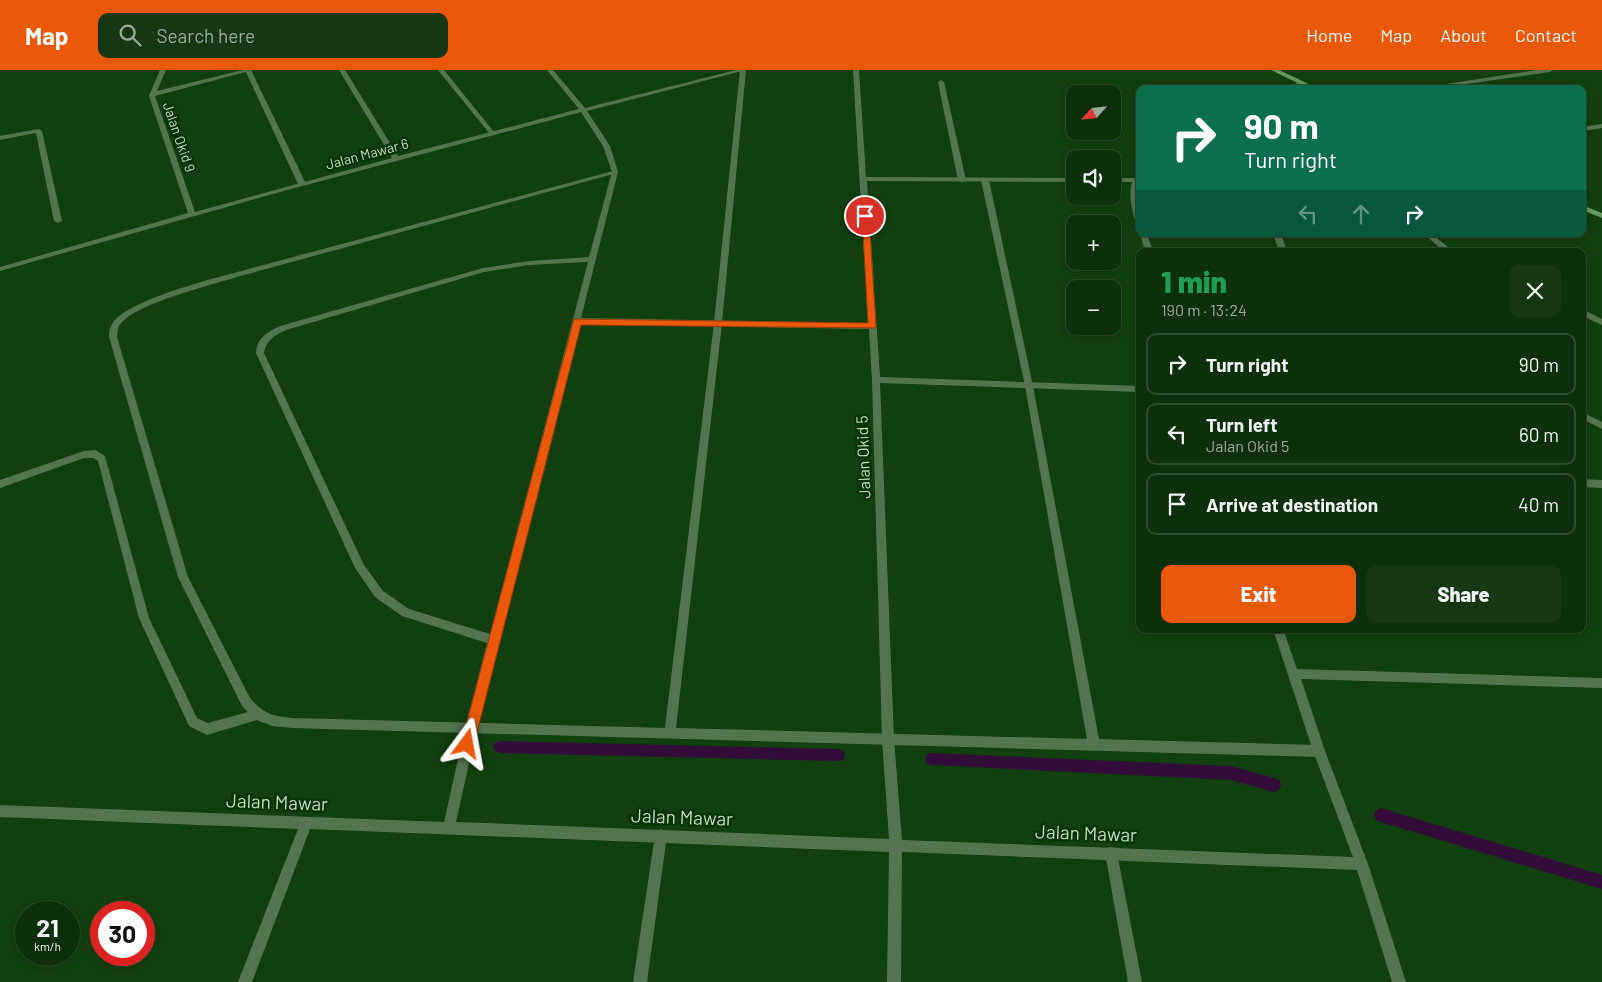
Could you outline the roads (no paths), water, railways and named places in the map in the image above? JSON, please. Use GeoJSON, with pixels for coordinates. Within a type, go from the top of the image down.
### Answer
{"type":"FeatureCollection","features":[{"type":"Feature","properties":{"kind":"street","name":"Jalan Okid 9"},"geometry":{"type":"LineString","coordinates":[[163,70],[152,94],[192,214]]}},
{"type":"Feature","properties":{"kind":"street"},"geometry":{"type":"LineString","coordinates":[[152,94],[249,70],[302,184]]}},
{"type":"Feature","properties":{"kind":"street"},"geometry":{"type":"LineString","coordinates":[[342,70],[396,159]]}},
{"type":"Feature","properties":{"kind":"street"},"geometry":{"type":"LineString","coordinates":[[441,70],[492,133]]}},
{"type":"Feature","properties":{"kind":"street"},"geometry":{"type":"LineString","coordinates":[[449,827],[493,640],[615,172],[614,159],[582,110],[550,70]]}},
{"type":"Feature","properties":{"kind":"street"},"geometry":{"type":"LineString","coordinates":[[670,733],[718,323],[743,70]]}},
{"type":"Feature","properties":{"kind":"street","name":"Jalan Mawar 6"},"geometry":{"type":"LineString","coordinates":[[0,269],[192,214],[492,133],[743,70]]}},
{"type":"Feature","properties":{"kind":"street","name":"Jalan Okid 5"},"geometry":{"type":"LineString","coordinates":[[856,70],[876,380],[888,739],[896,844],[894,982]]}},
{"type":"Feature","properties":{"kind":"street"},"geometry":{"type":"LineString","coordinates":[[1274,70],[1308,85]]}},
{"type":"Feature","properties":{"kind":"street"},"geometry":{"type":"LineString","coordinates":[[1444,85],[1548,70]]}},
{"type":"Feature","properties":{"kind":"street"},"geometry":{"type":"LineString","coordinates":[[941,82],[962,180]]}},
{"type":"Feature","properties":{"kind":"street"},"geometry":{"type":"LineString","coordinates":[[1297,85],[1302,82]]}},
{"type":"Feature","properties":{"kind":"street"},"geometry":{"type":"LineString","coordinates":[[1586,128],[1602,126]]}},
{"type":"Feature","properties":{"kind":"street"},"geometry":{"type":"LineString","coordinates":[[0,138],[39,131],[58,221]]}},
{"type":"Feature","properties":{"kind":"street"},"geometry":{"type":"LineString","coordinates":[[615,172],[177,293],[122,317],[114,326],[113,337],[183,577],[246,702],[257,715],[265,720],[292,723],[1320,751]]}},
{"type":"Feature","properties":{"kind":"street"},"geometry":{"type":"LineString","coordinates":[[1121,179],[1136,177]]}},
{"type":"Feature","properties":{"kind":"street"},"geometry":{"type":"LineString","coordinates":[[863,180],[1066,180]]}},
{"type":"Feature","properties":{"kind":"street"},"geometry":{"type":"LineString","coordinates":[[985,180],[1029,386],[1094,745]]}},
{"type":"Feature","properties":{"kind":"street"},"geometry":{"type":"LineString","coordinates":[[1136,186],[1134,194],[1136,204]]}},
{"type":"Feature","properties":{"kind":"street"},"geometry":{"type":"LineString","coordinates":[[1586,209],[1602,216]]}},
{"type":"Feature","properties":{"kind":"street"},"geometry":{"type":"LineString","coordinates":[[1432,237],[1445,248]]}},
{"type":"Feature","properties":{"kind":"street"},"geometry":{"type":"LineString","coordinates":[[493,640],[406,613],[379,594],[360,568],[260,352],[260,346],[264,339],[283,328],[483,270],[529,263],[593,259]]}},
{"type":"Feature","properties":{"kind":"street"},"geometry":{"type":"LineString","coordinates":[[1586,314],[1602,322]]}},
{"type":"Feature","properties":{"kind":"street"},"geometry":{"type":"LineString","coordinates":[[577,321],[872,326]]}},
{"type":"Feature","properties":{"kind":"street"},"geometry":{"type":"LineString","coordinates":[[876,380],[1136,389]]}},
{"type":"Feature","properties":{"kind":"street"},"geometry":{"type":"LineString","coordinates":[[1586,417],[1602,426]]}},
{"type":"Feature","properties":{"kind":"street"},"geometry":{"type":"LineString","coordinates":[[0,484],[84,455],[95,454],[102,459],[144,618],[192,722],[207,729],[257,715]]}},
{"type":"Feature","properties":{"kind":"street"},"geometry":{"type":"LineString","coordinates":[[1586,483],[1602,484]]}},
{"type":"Feature","properties":{"kind":"street"},"geometry":{"type":"LineString","coordinates":[[1279,633],[1362,864],[1399,982]]}},
{"type":"Feature","properties":{"kind":"street"},"geometry":{"type":"LineString","coordinates":[[1293,674],[1602,683]]}},
{"type":"Feature","properties":{"kind":"street","name":"Jalan Mawar"},"geometry":{"type":"LineString","coordinates":[[0,811],[896,844],[1362,864]]}},
{"type":"Feature","properties":{"kind":"street"},"geometry":{"type":"LineString","coordinates":[[245,982],[307,822]]}},
{"type":"Feature","properties":{"kind":"street"},"geometry":{"type":"LineString","coordinates":[[640,982],[661,835]]}},
{"type":"Feature","properties":{"kind":"street"},"geometry":{"type":"LineString","coordinates":[[1111,853],[1135,982]]}},
{"type":"Feature","properties":{"kind":"waterway"},"geometry":{"type":"LineString","coordinates":[[500,747],[838,755]]}},
{"type":"Feature","properties":{"kind":"waterway"},"geometry":{"type":"LineString","coordinates":[[932,759],[1231,773],[1274,785]]}},
{"type":"Feature","properties":{"kind":"waterway"},"geometry":{"type":"LineString","coordinates":[[1381,815],[1602,882]]}}]}
